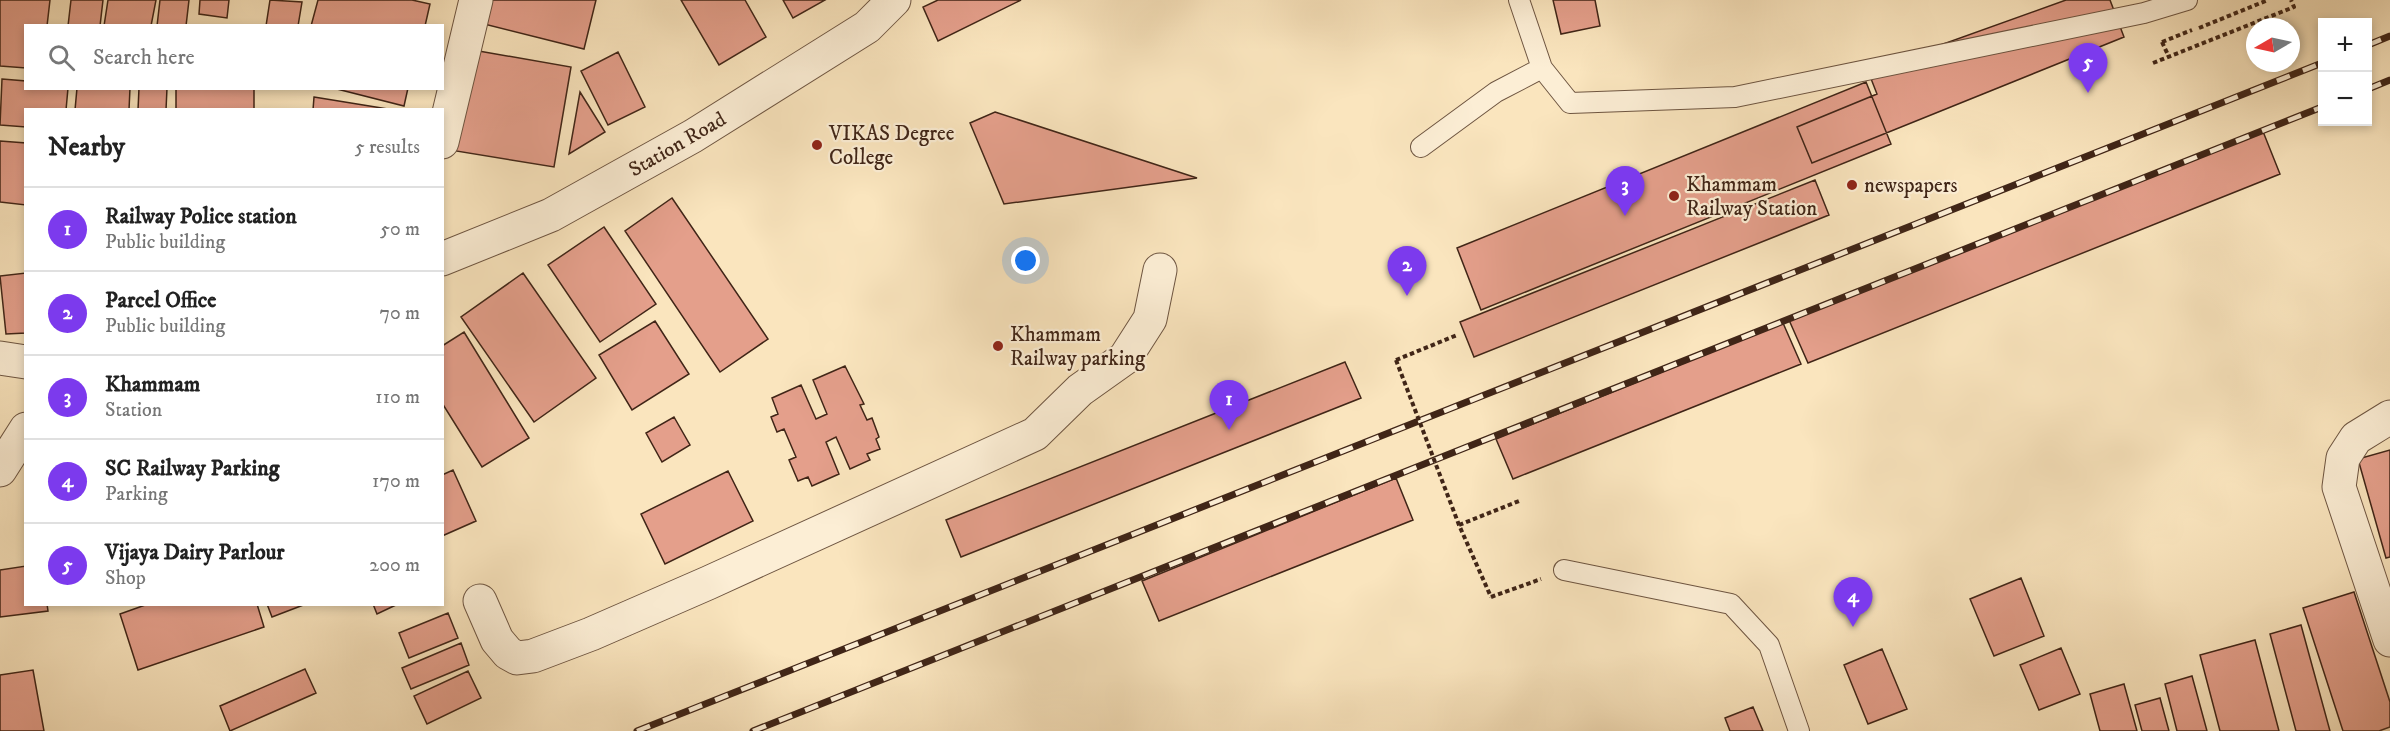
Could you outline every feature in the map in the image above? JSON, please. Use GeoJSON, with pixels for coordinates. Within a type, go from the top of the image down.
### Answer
{"type":"FeatureCollection","features":[{"type":"Feature","properties":{"kind":"street"},"geometry":{"type":"LineString","coordinates":[[444,134],[476,0]]}},
{"type":"Feature","properties":{"kind":"street","name":"Station Road"},"geometry":{"type":"LineString","coordinates":[[444,258],[551,215],[693,136],[867,27],[886,3]]}},
{"type":"Feature","properties":{"kind":"street"},"geometry":{"type":"LineString","coordinates":[[480,601],[497,640],[507,652],[517,658],[533,656],[591,634],[708,583],[1035,434],[1080,390],[1125,358],[1150,319],[1160,270]]}},
{"type":"Feature","properties":{"kind":"street"},"geometry":{"type":"LineString","coordinates":[[0,358],[24,362]]}},
{"type":"Feature","properties":{"kind":"street"},"geometry":{"type":"LineString","coordinates":[[2390,417],[2356,438],[2343,458],[2339,487],[2390,640]]}},
{"type":"Feature","properties":{"kind":"street"},"geometry":{"type":"LineString","coordinates":[[0,470],[24,432]]}},
{"type":"Feature","properties":{"kind":"lane"},"geometry":{"type":"LineString","coordinates":[[1518,0],[1542,68],[1570,103],[1735,97],[2144,14],[2187,0]]}},
{"type":"Feature","properties":{"kind":"lane"},"geometry":{"type":"LineString","coordinates":[[1421,147],[1496,92],[1542,68]]}},
{"type":"Feature","properties":{"kind":"lane"},"geometry":{"type":"LineString","coordinates":[[1564,570],[1731,604],[1769,645],[1798,731]]}},
{"type":"Feature","properties":{"kind":"path"},"geometry":{"type":"LineString","coordinates":[[2229,33],[2169,57],[2162,42],[2268,0]]}},
{"type":"Feature","properties":{"kind":"path"},"geometry":{"type":"LineString","coordinates":[[2152,63],[2294,7],[2291,0]]}},
{"type":"Feature","properties":{"kind":"path"},"geometry":{"type":"LineString","coordinates":[[1457,335],[1396,360],[1459,525],[1491,597],[1564,570]]}},
{"type":"Feature","properties":{"kind":"path"},"geometry":{"type":"LineString","coordinates":[[1459,525],[1518,501]]}},
{"type":"Feature","properties":{"kind":"building"},"geometry":{"type":"Polygon","coordinates":[[[0,0],[50,0],[47,24],[24,24],[24,68],[0,66],[0,0]]]}},
{"type":"Feature","properties":{"kind":"building"},"geometry":{"type":"Polygon","coordinates":[[[71,0],[103,0],[100,24],[68,24],[71,0]]]}},
{"type":"Feature","properties":{"kind":"building"},"geometry":{"type":"Polygon","coordinates":[[[108,0],[156,0],[151,24],[104,24],[108,0]]]}},
{"type":"Feature","properties":{"kind":"building"},"geometry":{"type":"Polygon","coordinates":[[[160,0],[189,0],[186,24],[157,24],[160,0]]]}},
{"type":"Feature","properties":{"kind":"building"},"geometry":{"type":"Polygon","coordinates":[[[200,0],[229,0],[227,18],[199,14],[200,0]]]}},
{"type":"Feature","properties":{"kind":"building"},"geometry":{"type":"Polygon","coordinates":[[[270,0],[302,2],[298,24],[266,24],[270,0]]]}},
{"type":"Feature","properties":{"kind":"building"},"geometry":{"type":"Polygon","coordinates":[[[318,0],[412,0],[430,4],[425,24],[312,24],[318,0]]]}},
{"type":"Feature","properties":{"kind":"building"},"geometry":{"type":"Polygon","coordinates":[[[489,0],[596,0],[584,49],[484,24],[489,0]]]}},
{"type":"Feature","properties":{"kind":"building"},"geometry":{"type":"Polygon","coordinates":[[[681,0],[745,0],[766,37],[719,65],[681,0]]]}},
{"type":"Feature","properties":{"kind":"building"},"geometry":{"type":"Polygon","coordinates":[[[783,0],[825,0],[793,18],[783,0]]]}},
{"type":"Feature","properties":{"kind":"building"},"geometry":{"type":"Polygon","coordinates":[[[938,0],[1021,0],[938,41],[923,7],[938,0]]]}},
{"type":"Feature","properties":{"kind":"building"},"geometry":{"type":"Polygon","coordinates":[[[1553,0],[1595,0],[1600,26],[1561,34],[1553,0]]]}},
{"type":"Feature","properties":{"kind":"building"},"geometry":{"type":"Polygon","coordinates":[[[2066,0],[2110,0],[2124,37],[1812,163],[1797,127],[1877,94],[1868,71],[2066,0]]]}},
{"type":"Feature","properties":{"kind":"building"},"geometry":{"type":"Polygon","coordinates":[[[473,50],[571,67],[554,167],[456,151],[473,50]]]}},
{"type":"Feature","properties":{"kind":"building"},"geometry":{"type":"Polygon","coordinates":[[[618,52],[645,107],[608,125],[581,71],[618,52]]]}},
{"type":"Feature","properties":{"kind":"building"},"geometry":{"type":"Polygon","coordinates":[[[2,79],[24,81],[24,90],[68,90],[66,108],[24,108],[24,127],[0,125],[2,79]]]}},
{"type":"Feature","properties":{"kind":"building","name":"Khammam Railway Station"},"geometry":{"type":"Polygon","coordinates":[[[1866,82],[1891,144],[1481,310],[1457,248],[1866,82]]]}},
{"type":"Feature","properties":{"kind":"building"},"geometry":{"type":"Polygon","coordinates":[[[77,90],[130,90],[129,108],[75,108],[77,90]]]}},
{"type":"Feature","properties":{"kind":"building"},"geometry":{"type":"Polygon","coordinates":[[[139,90],[167,90],[166,108],[138,108],[139,90]]]}},
{"type":"Feature","properties":{"kind":"building"},"geometry":{"type":"Polygon","coordinates":[[[176,90],[254,90],[254,108],[176,108],[176,90]]]}},
{"type":"Feature","properties":{"kind":"building"},"geometry":{"type":"Polygon","coordinates":[[[341,90],[408,90],[404,106],[341,90]]]}},
{"type":"Feature","properties":{"kind":"building"},"geometry":{"type":"Polygon","coordinates":[[[580,92],[605,132],[569,154],[580,92]]]}},
{"type":"Feature","properties":{"kind":"building"},"geometry":{"type":"Polygon","coordinates":[[[314,97],[382,108],[313,108],[314,97]]]}},
{"type":"Feature","properties":{"kind":"building"},"geometry":{"type":"Polygon","coordinates":[[[995,112],[1197,178],[1004,204],[970,123],[995,112]]]}},
{"type":"Feature","properties":{"kind":"building"},"geometry":{"type":"Polygon","coordinates":[[[2262,129],[2280,174],[1808,363],[1789,320],[2262,129]]]}},
{"type":"Feature","properties":{"kind":"building"},"geometry":{"type":"Polygon","coordinates":[[[0,141],[24,143],[24,205],[0,202],[0,141]]]}},
{"type":"Feature","properties":{"kind":"building"},"geometry":{"type":"Polygon","coordinates":[[[1815,180],[1829,215],[1474,357],[1460,322],[1815,180]]]}},
{"type":"Feature","properties":{"kind":"building"},"geometry":{"type":"Polygon","coordinates":[[[672,198],[768,339],[720,372],[625,231],[672,198]]]}},
{"type":"Feature","properties":{"kind":"building"},"geometry":{"type":"Polygon","coordinates":[[[604,227],[656,304],[600,342],[548,265],[604,227]]]}},
{"type":"Feature","properties":{"kind":"building"},"geometry":{"type":"Polygon","coordinates":[[[24,273],[24,333],[6,334],[0,276],[24,273]]]}},
{"type":"Feature","properties":{"kind":"building"},"geometry":{"type":"Polygon","coordinates":[[[523,273],[596,378],[534,422],[461,317],[523,273]]]}},
{"type":"Feature","properties":{"kind":"building"},"geometry":{"type":"Polygon","coordinates":[[[655,321],[689,374],[632,410],[599,355],[655,321]]]}},
{"type":"Feature","properties":{"kind":"building"},"geometry":{"type":"Polygon","coordinates":[[[1783,323],[1801,364],[1513,479],[1496,439],[1783,323]]]}},
{"type":"Feature","properties":{"kind":"building"},"geometry":{"type":"Polygon","coordinates":[[[464,332],[529,438],[482,467],[444,406],[444,345],[464,332]]]}},
{"type":"Feature","properties":{"kind":"building"},"geometry":{"type":"Polygon","coordinates":[[[1345,362],[1361,398],[961,557],[946,520],[1345,362]]]}},
{"type":"Feature","properties":{"kind":"building"},"geometry":{"type":"Polygon","coordinates":[[[845,366],[864,404],[860,405],[867,420],[872,418],[879,437],[876,439],[880,449],[867,454],[870,460],[850,469],[836,437],[826,442],[839,474],[812,486],[808,477],[798,481],[789,460],[796,457],[784,429],[777,432],[771,417],[778,414],[772,398],[801,385],[816,419],[827,414],[813,380],[845,366]]]}},
{"type":"Feature","properties":{"kind":"building"},"geometry":{"type":"Polygon","coordinates":[[[674,417],[690,445],[662,462],[646,433],[674,417]]]}},
{"type":"Feature","properties":{"kind":"building"},"geometry":{"type":"Polygon","coordinates":[[[2390,450],[2390,557],[2386,558],[2358,459],[2390,450]]]}},
{"type":"Feature","properties":{"kind":"building"},"geometry":{"type":"Polygon","coordinates":[[[453,470],[476,521],[444,535],[444,474],[453,470]]]}},
{"type":"Feature","properties":{"kind":"building"},"geometry":{"type":"Polygon","coordinates":[[[728,471],[753,521],[665,564],[641,514],[728,471]]]}},
{"type":"Feature","properties":{"kind":"building"},"geometry":{"type":"Polygon","coordinates":[[[1396,478],[1413,520],[1159,621],[1142,581],[1396,478]]]}},
{"type":"Feature","properties":{"kind":"building"},"geometry":{"type":"Polygon","coordinates":[[[24,566],[24,606],[47,606],[48,611],[0,617],[0,570],[24,566]]]}},
{"type":"Feature","properties":{"kind":"building"},"geometry":{"type":"Polygon","coordinates":[[[2021,578],[2044,636],[1994,656],[1970,599],[2021,578]]]}},
{"type":"Feature","properties":{"kind":"building"},"geometry":{"type":"Polygon","coordinates":[[[2354,592],[2390,702],[2390,727],[2379,731],[2343,731],[2303,608],[2354,592]]]}},
{"type":"Feature","properties":{"kind":"building"},"geometry":{"type":"Polygon","coordinates":[[[142,606],[258,606],[264,627],[138,670],[120,614],[142,606]]]}},
{"type":"Feature","properties":{"kind":"building"},"geometry":{"type":"Polygon","coordinates":[[[268,606],[301,606],[272,617],[268,606]]]}},
{"type":"Feature","properties":{"kind":"building"},"geometry":{"type":"Polygon","coordinates":[[[374,606],[394,606],[377,614],[374,606]]]}},
{"type":"Feature","properties":{"kind":"building"},"geometry":{"type":"Polygon","coordinates":[[[448,613],[458,638],[409,658],[399,633],[448,613]]]}},
{"type":"Feature","properties":{"kind":"building"},"geometry":{"type":"Polygon","coordinates":[[[2301,625],[2330,731],[2296,731],[2270,634],[2301,625]]]}},
{"type":"Feature","properties":{"kind":"building"},"geometry":{"type":"Polygon","coordinates":[[[2255,640],[2279,731],[2220,731],[2200,655],[2255,640]]]}},
{"type":"Feature","properties":{"kind":"building"},"geometry":{"type":"Polygon","coordinates":[[[461,643],[469,665],[411,689],[402,668],[461,643]]]}},
{"type":"Feature","properties":{"kind":"building"},"geometry":{"type":"Polygon","coordinates":[[[2061,648],[2080,694],[2039,710],[2020,665],[2061,648]]]}},
{"type":"Feature","properties":{"kind":"building"},"geometry":{"type":"Polygon","coordinates":[[[1882,649],[1907,709],[1868,724],[1844,665],[1882,649]]]}},
{"type":"Feature","properties":{"kind":"building"},"geometry":{"type":"Polygon","coordinates":[[[305,669],[316,693],[230,731],[220,706],[305,669]]]}},
{"type":"Feature","properties":{"kind":"building"},"geometry":{"type":"Polygon","coordinates":[[[33,670],[44,731],[0,731],[0,675],[33,670]]]}},
{"type":"Feature","properties":{"kind":"building"},"geometry":{"type":"Polygon","coordinates":[[[468,671],[481,698],[427,724],[414,696],[468,671]]]}},
{"type":"Feature","properties":{"kind":"building"},"geometry":{"type":"Polygon","coordinates":[[[2192,676],[2207,731],[2177,731],[2165,684],[2192,676]]]}},
{"type":"Feature","properties":{"kind":"building"},"geometry":{"type":"Polygon","coordinates":[[[2124,684],[2137,731],[2100,731],[2090,694],[2124,684]]]}},
{"type":"Feature","properties":{"kind":"building"},"geometry":{"type":"Polygon","coordinates":[[[2160,698],[2169,731],[2142,731],[2135,705],[2160,698]]]}},
{"type":"Feature","properties":{"kind":"building"},"geometry":{"type":"Polygon","coordinates":[[[1753,707],[1763,731],[1730,731],[1725,718],[1753,707]]]}},
{"type":"Feature","properties":{"kind":"railway"},"geometry":{"type":"LineString","coordinates":[[2372,43],[2390,36]]}},
{"type":"Feature","properties":{"kind":"railway"},"geometry":{"type":"LineString","coordinates":[[637,731],[2318,65]]}},
{"type":"Feature","properties":{"kind":"railway"},"geometry":{"type":"LineString","coordinates":[[2372,87],[2390,80]]}},
{"type":"Feature","properties":{"kind":"railway"},"geometry":{"type":"LineString","coordinates":[[753,731],[2318,109]]}},
{"type":"Feature","properties":{"kind":"place","name":"Vijaya Dairy Parlour"},"geometry":{"type":"Point","coordinates":[2088,93]}},
{"type":"Feature","properties":{"kind":"place","name":"VIKAS Degree College"},"geometry":{"type":"Point","coordinates":[817,145]}},
{"type":"Feature","properties":{"kind":"place","name":"newspapers"},"geometry":{"type":"Point","coordinates":[1852,185]}},
{"type":"Feature","properties":{"kind":"place","name":"Khammam Railway Station"},"geometry":{"type":"Point","coordinates":[1674,196]}},
{"type":"Feature","properties":{"kind":"place","name":"Khammam"},"geometry":{"type":"Point","coordinates":[1625,216]}},
{"type":"Feature","properties":{"kind":"place","name":"Parcel Office"},"geometry":{"type":"Point","coordinates":[1407,296]}},
{"type":"Feature","properties":{"kind":"place","name":"Khammam Railway parking"},"geometry":{"type":"Point","coordinates":[998,346]}},
{"type":"Feature","properties":{"kind":"place","name":"Railway Police station"},"geometry":{"type":"Point","coordinates":[1229,430]}},
{"type":"Feature","properties":{"kind":"place","name":"SC Railway Parking"},"geometry":{"type":"Point","coordinates":[1853,627]}}]}
